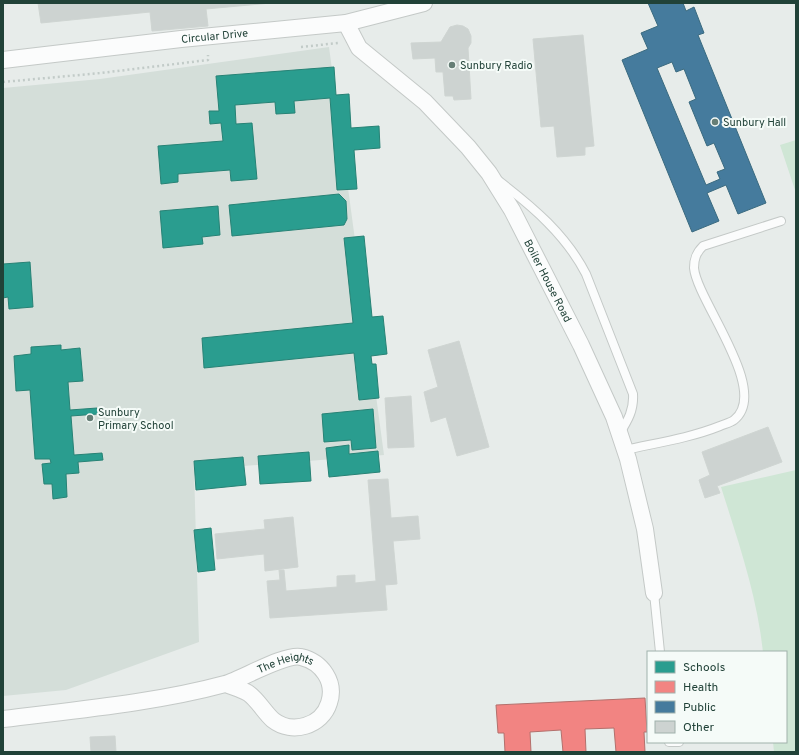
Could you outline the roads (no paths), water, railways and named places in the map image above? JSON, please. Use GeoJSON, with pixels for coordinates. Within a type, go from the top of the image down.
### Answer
{"type":"FeatureCollection","features":[{"type":"Feature","properties":{"kind":"street","name":"Circular Drive"},"geometry":{"type":"LineString","coordinates":[[3,60],[181,39],[349,29],[424,3]]}},
{"type":"Feature","properties":{"kind":"street","name":"Boiler House Road"},"geometry":{"type":"LineString","coordinates":[[349,29],[359,48],[414,92],[442,118],[489,173],[512,210],[536,254],[600,384],[620,433],[645,529],[654,594]]}},
{"type":"Feature","properties":{"kind":"street","name":"The Heights"},"geometry":{"type":"LineString","coordinates":[[3,719],[107,706],[226,684],[287,659],[300,656],[314,662],[325,670],[330,686],[331,698],[322,716],[313,724],[299,727],[284,726],[272,719],[248,694],[226,684]]}},
{"type":"Feature","properties":{"kind":"lane"},"geometry":{"type":"LineString","coordinates":[[489,173],[528,203],[564,239],[583,268],[628,378],[633,394],[633,405],[630,418],[620,433]]}},
{"type":"Feature","properties":{"kind":"lane"},"geometry":{"type":"LineString","coordinates":[[625,450],[688,436],[714,428],[734,420],[742,409],[744,395],[740,373],[724,334],[697,282],[694,267],[696,253],[702,246],[781,221]]}},
{"type":"Feature","properties":{"kind":"lane"},"geometry":{"type":"LineString","coordinates":[[654,594],[660,651]]}},
{"type":"Feature","properties":{"kind":"place","name":"Sunbury Radio"},"geometry":{"type":"Point","coordinates":[452,65]}},
{"type":"Feature","properties":{"kind":"place","name":"Sunbury Hall"},"geometry":{"type":"Point","coordinates":[715,122]}},
{"type":"Feature","properties":{"kind":"place","name":"Sunbury Primary School"},"geometry":{"type":"Point","coordinates":[90,418]}}]}
